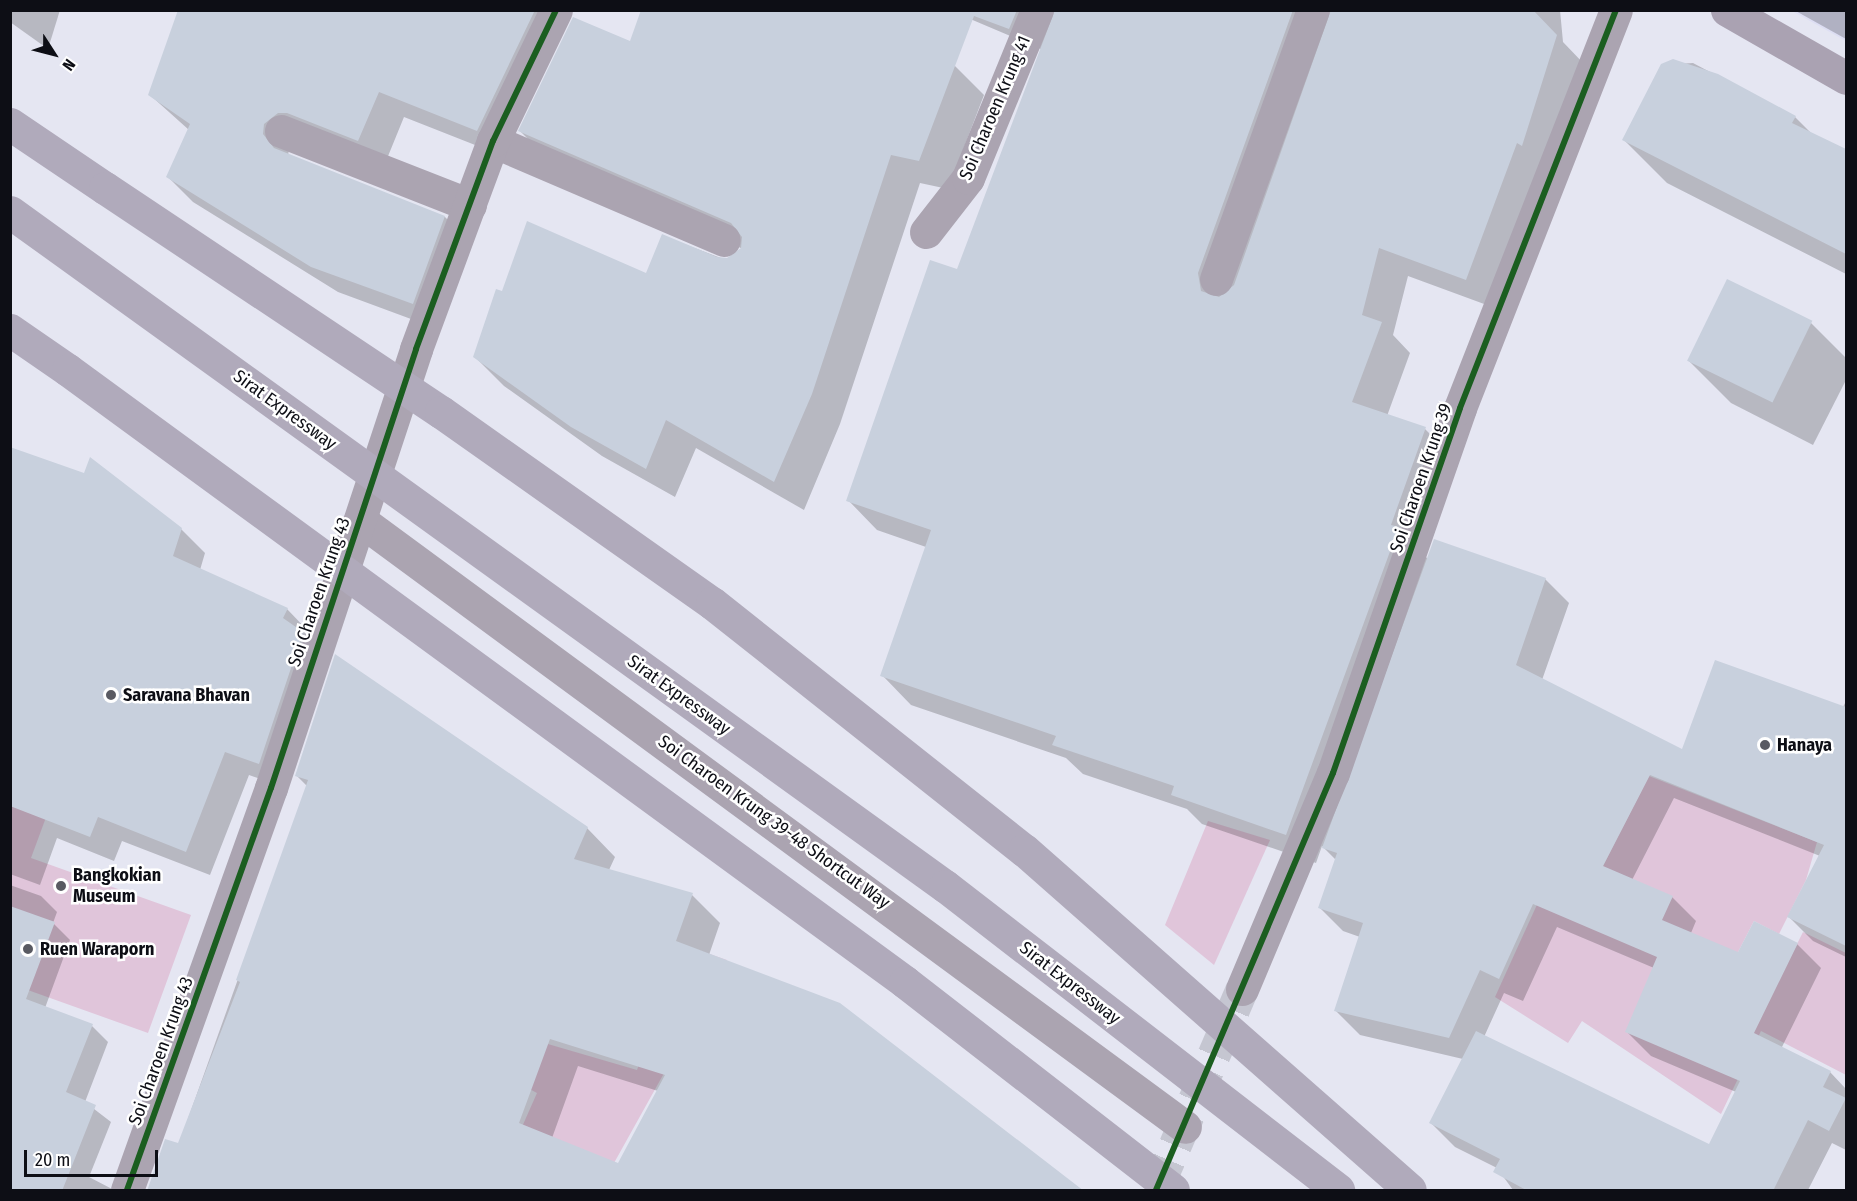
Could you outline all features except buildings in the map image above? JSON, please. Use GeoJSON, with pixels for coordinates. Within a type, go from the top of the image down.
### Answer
{"type":"FeatureCollection","features":[{"type":"Feature","properties":{"kind":"highway"},"geometry":{"type":"LineString","coordinates":[[10,124],[441,412],[712,603],[1024,850],[1410,1191]]}},
{"type":"Feature","properties":{"kind":"highway","name":"Sirat Expressway"},"geometry":{"type":"LineString","coordinates":[[10,212],[945,886],[1338,1191]]}},
{"type":"Feature","properties":{"kind":"highway"},"geometry":{"type":"LineString","coordinates":[[10,330],[905,982],[1173,1191]]}},
{"type":"Feature","properties":{"kind":"main road"},"geometry":{"type":"LineString","coordinates":[[1727,10],[1846,78]]}},
{"type":"Feature","properties":{"kind":"street","name":"Soi Charoen Krung 43"},"geometry":{"type":"LineString","coordinates":[[127,1191],[493,141],[556,10]]}},
{"type":"Feature","properties":{"kind":"street","name":"Soi Charoen Krung 41"},"geometry":{"type":"LineString","coordinates":[[926,231],[968,178],[1037,10]]}},
{"type":"Feature","properties":{"kind":"street"},"geometry":{"type":"LineString","coordinates":[[1216,279],[1312,10]]}},
{"type":"Feature","properties":{"kind":"street","name":"Soi Charoen Krung 39"},"geometry":{"type":"LineString","coordinates":[[1242,989],[1333,774],[1460,408],[1616,10]]}},
{"type":"Feature","properties":{"kind":"street"},"geometry":{"type":"LineString","coordinates":[[281,131],[470,205]]}},
{"type":"Feature","properties":{"kind":"street"},"geometry":{"type":"LineString","coordinates":[[493,141],[724,240]]}},
{"type":"Feature","properties":{"kind":"street","name":"Soi Charoen Krung 39-48 Shortcut Way"},"geometry":{"type":"LineString","coordinates":[[360,520],[1185,1127]]}},
{"type":"Feature","properties":{"kind":"shaded area"},"geometry":{"type":"Polygon","coordinates":[[[1792,11],[1846,11],[1846,41],[1792,11]]]}},
{"type":"Feature","properties":{"kind":"shaded area","name":"Bangkokian Museum"},"geometry":{"type":"Polygon","coordinates":[[[10,725],[72,747],[31,858],[191,915],[148,1033],[11,984],[10,725]]]}},
{"type":"Feature","properties":{"kind":"shaded area"},"geometry":{"type":"Polygon","coordinates":[[[1649,776],[1817,842],[1806,880],[1779,934],[1754,921],[1736,956],[1780,978],[1803,932],[1846,953],[1846,1075],[1761,1031],[1721,1114],[1582,1021],[1568,1043],[1495,997],[1560,854],[1601,870],[1649,776]]]}},
{"type":"Feature","properties":{"kind":"shaded area"},"geometry":{"type":"Polygon","coordinates":[[[1208,821],[1270,840],[1214,965],[1165,925],[1208,821]]]}},
{"type":"Feature","properties":{"kind":"shaded area"},"geometry":{"type":"Polygon","coordinates":[[[681,944],[727,960],[599,1190],[494,1190],[537,1093],[520,1084],[541,1042],[637,1070],[681,944]]]}},
{"type":"Feature","properties":{"kind":"tunnel"},"geometry":{"type":"LineString","coordinates":[[1156,1190],[1242,989]]}},
{"type":"Feature","properties":{"kind":"cycle path"},"geometry":{"type":"LineString","coordinates":[[127,1190],[271,788],[416,349],[493,141],[556,10]]}},
{"type":"Feature","properties":{"kind":"cycle path"},"geometry":{"type":"LineString","coordinates":[[1156,1190],[1333,773],[1460,408],[1616,10]]}},
{"type":"Feature","properties":{"kind":"place","name":"Saravana Bhavan"},"geometry":{"type":"Point","coordinates":[111,695]}},
{"type":"Feature","properties":{"kind":"place","name":"Hanaya"},"geometry":{"type":"Point","coordinates":[1765,745]}},
{"type":"Feature","properties":{"kind":"place","name":"Bangkokian Museum"},"geometry":{"type":"Point","coordinates":[61,886]}},
{"type":"Feature","properties":{"kind":"place","name":"Ruen Waraporn"},"geometry":{"type":"Point","coordinates":[28,949]}}]}
